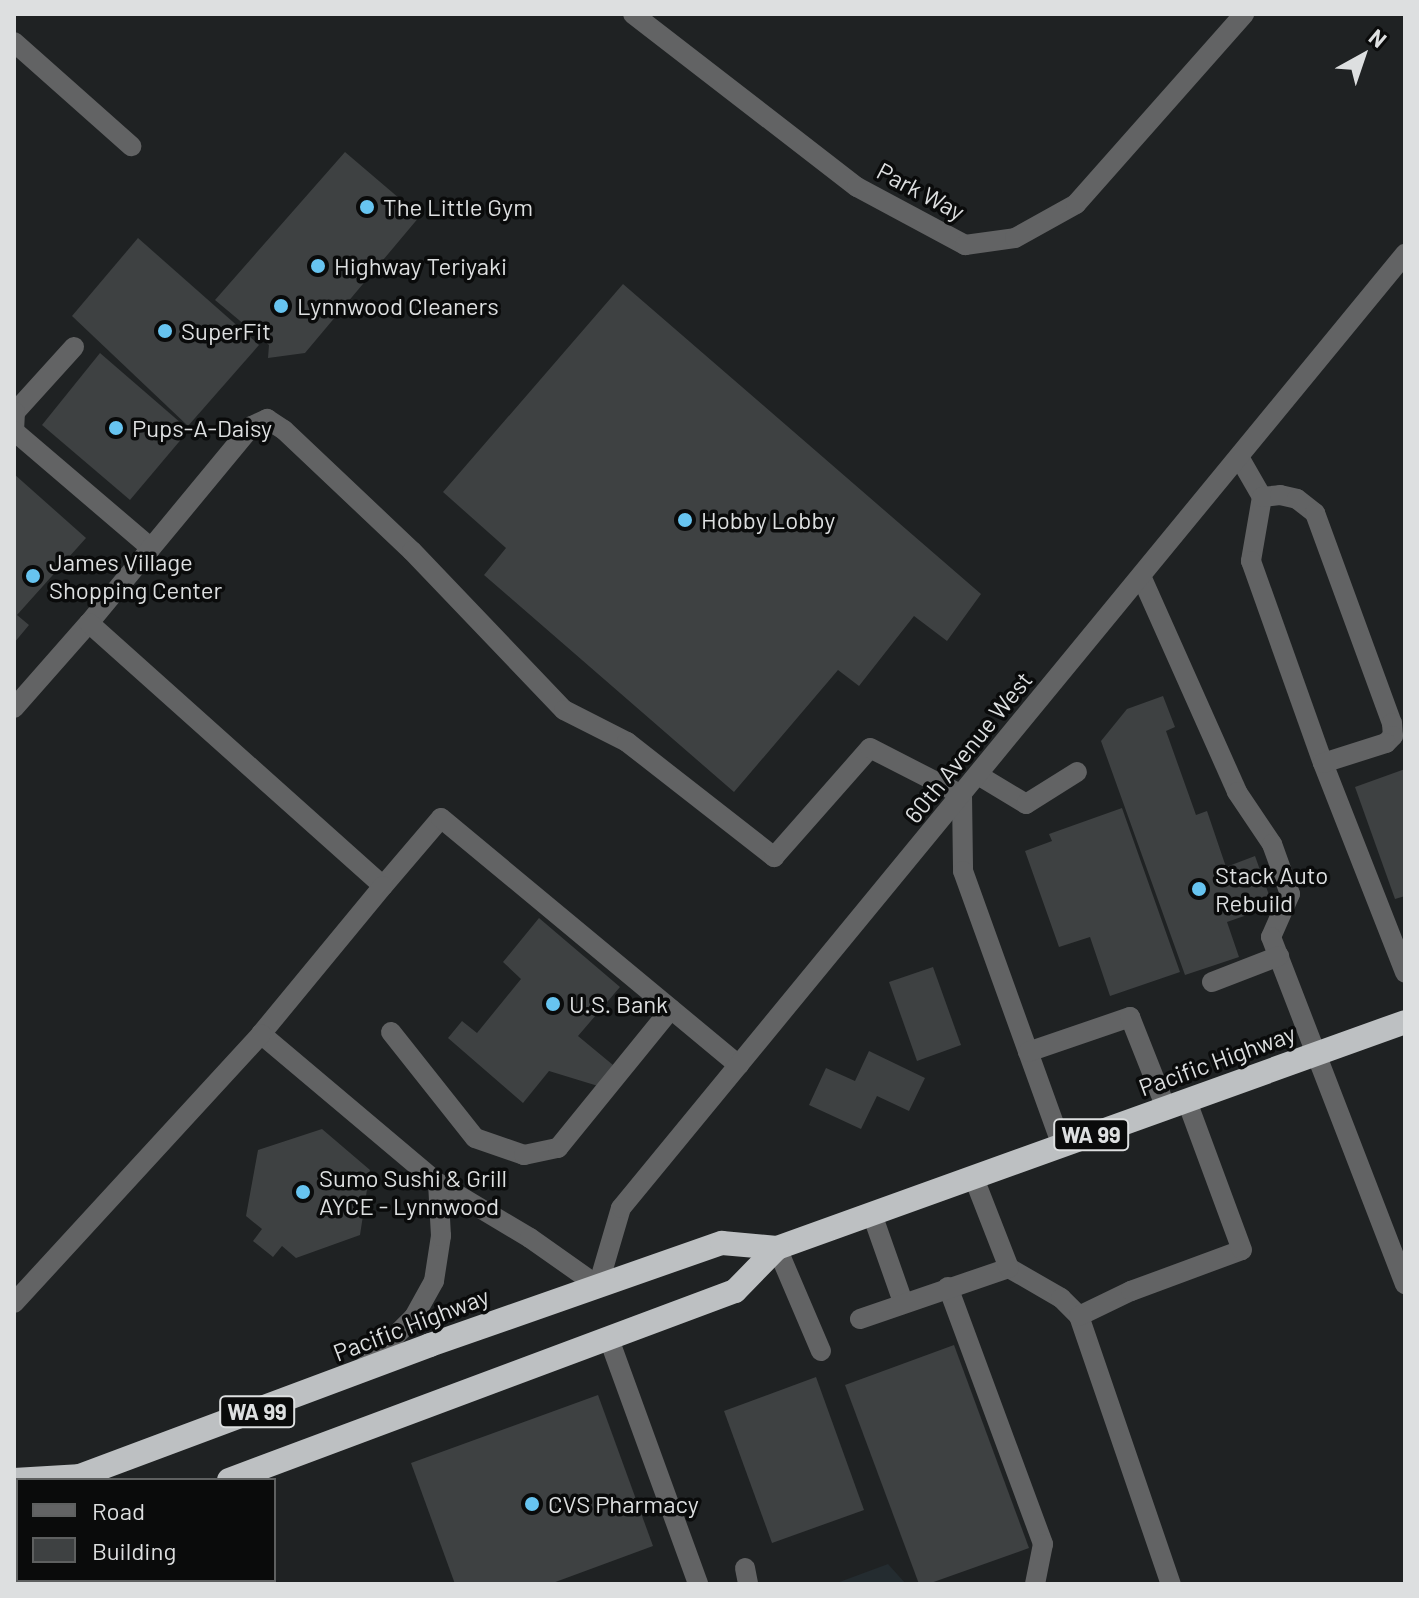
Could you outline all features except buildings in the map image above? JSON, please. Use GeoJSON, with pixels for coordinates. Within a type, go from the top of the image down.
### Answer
{"type":"FeatureCollection","features":[{"type":"Feature","properties":{"kind":"highway","name":"Pacific Highway"},"geometry":{"type":"LineString","coordinates":[[76,1478],[430,1345],[722,1243],[777,1248],[1405,1022]]}},
{"type":"Feature","properties":{"kind":"highway","name":"Pacific Highway"},"geometry":{"type":"LineString","coordinates":[[234,1478],[735,1291],[777,1248]]}},
{"type":"Feature","properties":{"kind":"street","name":"Park Way"},"geometry":{"type":"LineString","coordinates":[[633,14],[857,187],[965,245],[1015,238],[1076,204],[1244,14]]}},
{"type":"Feature","properties":{"kind":"street"},"geometry":{"type":"LineString","coordinates":[[14,42],[131,146]]}},
{"type":"Feature","properties":{"kind":"street","name":"60th Avenue West"},"geometry":{"type":"LineString","coordinates":[[598,1286],[621,1208],[1404,258]]}},
{"type":"Feature","properties":{"kind":"street"},"geometry":{"type":"LineString","coordinates":[[74,347],[15,412],[14,431],[151,548]]}},
{"type":"Feature","properties":{"kind":"street"},"geometry":{"type":"LineString","coordinates":[[14,708],[89,623],[252,426],[267,419],[284,430],[412,551],[564,710],[627,742],[774,857],[870,748],[962,795],[963,871],[1062,1146]]}},
{"type":"Feature","properties":{"kind":"street"},"geometry":{"type":"LineString","coordinates":[[1239,457],[1262,497],[1251,561],[1323,763],[1402,962]]}},
{"type":"Feature","properties":{"kind":"street"},"geometry":{"type":"LineString","coordinates":[[1262,497],[1280,495],[1297,499],[1315,513],[1392,723],[1393,736],[1386,743],[1323,763]]}},
{"type":"Feature","properties":{"kind":"street"},"geometry":{"type":"LineString","coordinates":[[1141,576],[1237,792],[1272,844],[1290,894],[1271,937],[1405,1284]]}},
{"type":"Feature","properties":{"kind":"street"},"geometry":{"type":"LineString","coordinates":[[89,623],[383,886]]}},
{"type":"Feature","properties":{"kind":"street"},"geometry":{"type":"LineString","coordinates":[[978,775],[1026,804],[1077,772]]}},
{"type":"Feature","properties":{"kind":"street"},"geometry":{"type":"LineString","coordinates":[[14,1303],[261,1034],[441,818],[739,1065]]}},
{"type":"Feature","properties":{"kind":"street"},"geometry":{"type":"LineString","coordinates":[[1212,982],[1279,956]]}},
{"type":"Feature","properties":{"kind":"street"},"geometry":{"type":"LineString","coordinates":[[391,1032],[475,1138],[524,1155],[558,1148],[671,1009]]}},
{"type":"Feature","properties":{"kind":"street"},"geometry":{"type":"LineString","coordinates":[[1028,1052],[1130,1017],[1177,1105],[1242,1250],[1131,1291],[1079,1316]]}},
{"type":"Feature","properties":{"kind":"street"},"geometry":{"type":"LineString","coordinates":[[261,1034],[438,1183],[530,1238],[598,1286]]}},
{"type":"Feature","properties":{"kind":"street"},"geometry":{"type":"LineString","coordinates":[[974,1178],[1009,1268],[1061,1298],[1079,1316],[1171,1584]]}},
{"type":"Feature","properties":{"kind":"street"},"geometry":{"type":"LineString","coordinates":[[356,1375],[414,1317],[434,1281],[441,1236],[438,1183]]}},
{"type":"Feature","properties":{"kind":"street"},"geometry":{"type":"LineString","coordinates":[[872,1214],[903,1302]]}},
{"type":"Feature","properties":{"kind":"street"},"geometry":{"type":"LineString","coordinates":[[777,1248],[821,1351]]}},
{"type":"Feature","properties":{"kind":"street"},"geometry":{"type":"LineString","coordinates":[[860,1319],[1009,1268]]}},
{"type":"Feature","properties":{"kind":"street"},"geometry":{"type":"LineString","coordinates":[[948,1287],[1043,1544],[1035,1584]]}},
{"type":"Feature","properties":{"kind":"street"},"geometry":{"type":"LineString","coordinates":[[609,1339],[698,1584]]}},
{"type":"Feature","properties":{"kind":"shaded area"},"geometry":{"type":"Polygon","coordinates":[[[888,1564],[906,1584],[834,1584],[888,1564]]]}},
{"type":"Feature","properties":{"kind":"place","name":"The Little Gym"},"geometry":{"type":"Point","coordinates":[367,207]}},
{"type":"Feature","properties":{"kind":"place","name":"Highway Teriyaki"},"geometry":{"type":"Point","coordinates":[318,266]}},
{"type":"Feature","properties":{"kind":"place","name":"Lynnwood Cleaners"},"geometry":{"type":"Point","coordinates":[281,306]}},
{"type":"Feature","properties":{"kind":"place","name":"SuperFit"},"geometry":{"type":"Point","coordinates":[165,331]}},
{"type":"Feature","properties":{"kind":"place","name":"Pups-A-Daisy"},"geometry":{"type":"Point","coordinates":[116,428]}},
{"type":"Feature","properties":{"kind":"place","name":"Hobby Lobby"},"geometry":{"type":"Point","coordinates":[685,520]}},
{"type":"Feature","properties":{"kind":"place","name":"James Village Shopping Center"},"geometry":{"type":"Point","coordinates":[33,576]}},
{"type":"Feature","properties":{"kind":"place","name":"Stack Auto Rebuild"},"geometry":{"type":"Point","coordinates":[1199,889]}},
{"type":"Feature","properties":{"kind":"place","name":"U.S. Bank"},"geometry":{"type":"Point","coordinates":[553,1004]}},
{"type":"Feature","properties":{"kind":"place","name":"Sumo Sushi & Grill AYCE - Lynnwood"},"geometry":{"type":"Point","coordinates":[303,1192]}},
{"type":"Feature","properties":{"kind":"place","name":"CVS Pharmacy"},"geometry":{"type":"Point","coordinates":[532,1504]}}]}
